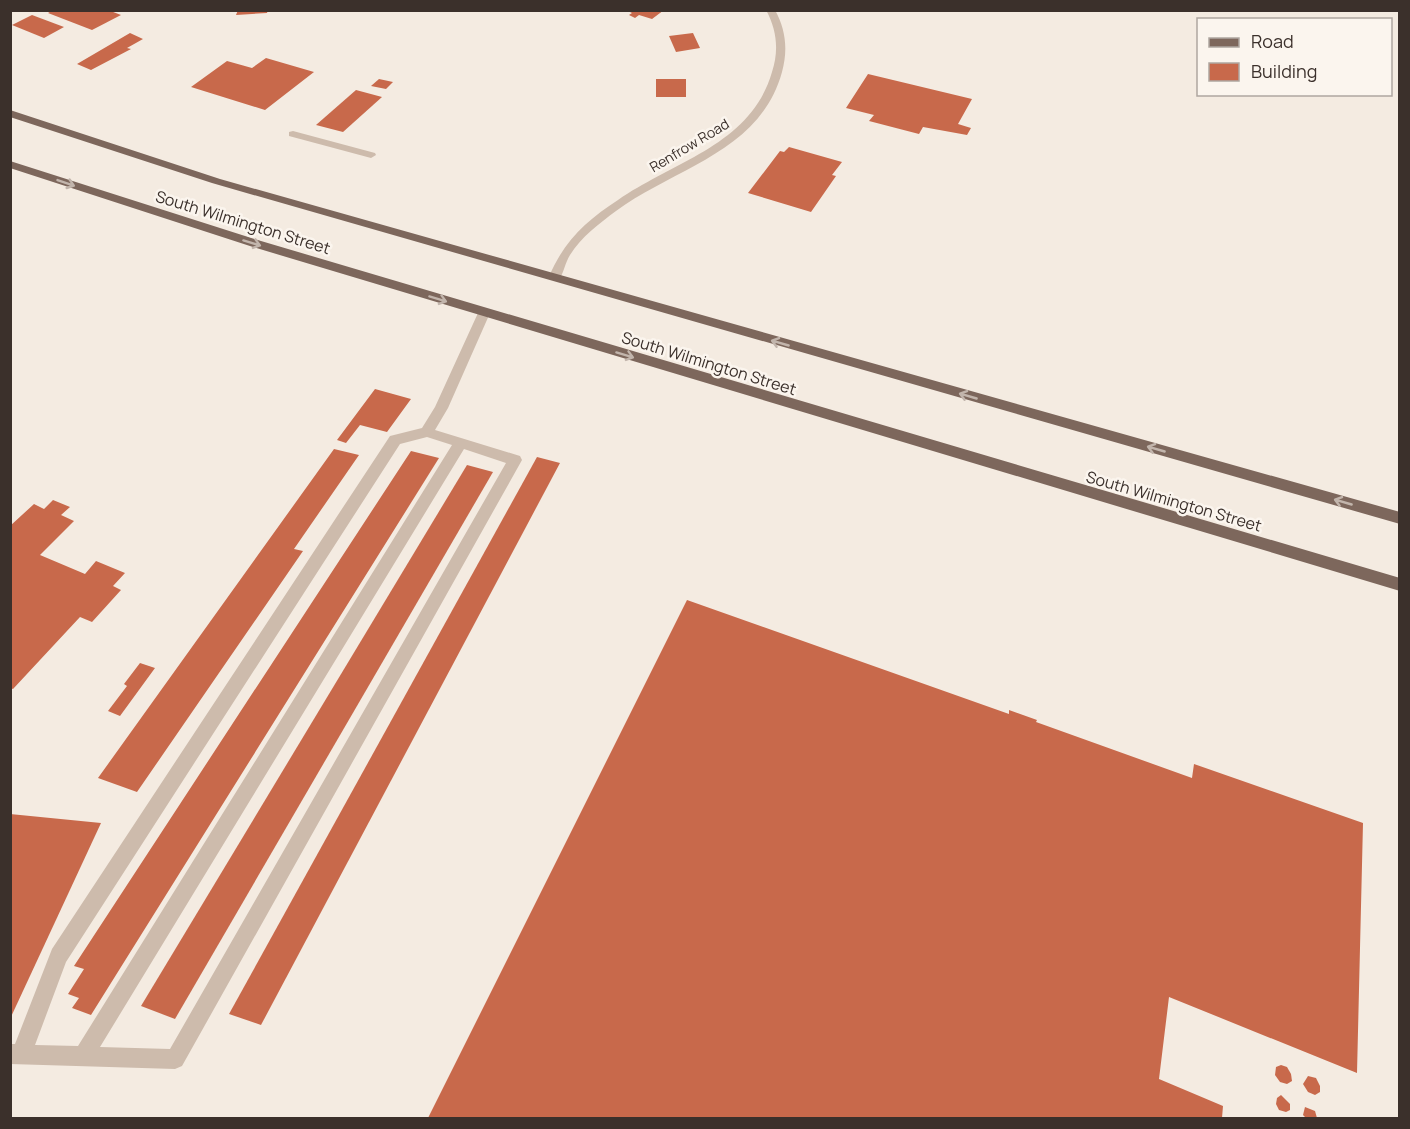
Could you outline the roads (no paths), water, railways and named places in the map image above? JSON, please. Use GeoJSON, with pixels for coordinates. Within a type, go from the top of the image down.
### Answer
{"type":"FeatureCollection","features":[{"type":"Feature","properties":{"kind":"main road","name":"South Wilmington Street"},"geometry":{"type":"LineString","coordinates":[[10,113],[216,181],[1400,518]]}},
{"type":"Feature","properties":{"kind":"main road","name":"South Wilmington Street"},"geometry":{"type":"LineString","coordinates":[[10,164],[168,217],[484,313],[1400,585]]}},
{"type":"Feature","properties":{"kind":"street","name":"Renfrow Road"},"geometry":{"type":"LineString","coordinates":[[555,277],[564,254],[601,217],[630,196],[734,137],[754,121],[774,91],[781,57],[781,39],[777,21],[770,10]]}},
{"type":"Feature","properties":{"kind":"street"},"geometry":{"type":"LineString","coordinates":[[293,134],[371,155]]}},
{"type":"Feature","properties":{"kind":"street"},"geometry":{"type":"LineString","coordinates":[[427,432],[441,408],[484,313]]}},
{"type":"Feature","properties":{"kind":"street"},"geometry":{"type":"LineString","coordinates":[[427,432],[515,460],[175,1059],[16,1054],[59,956],[395,440],[427,432]]}},
{"type":"Feature","properties":{"kind":"street"},"geometry":{"type":"LineString","coordinates":[[83,1056],[461,444]]}}]}
